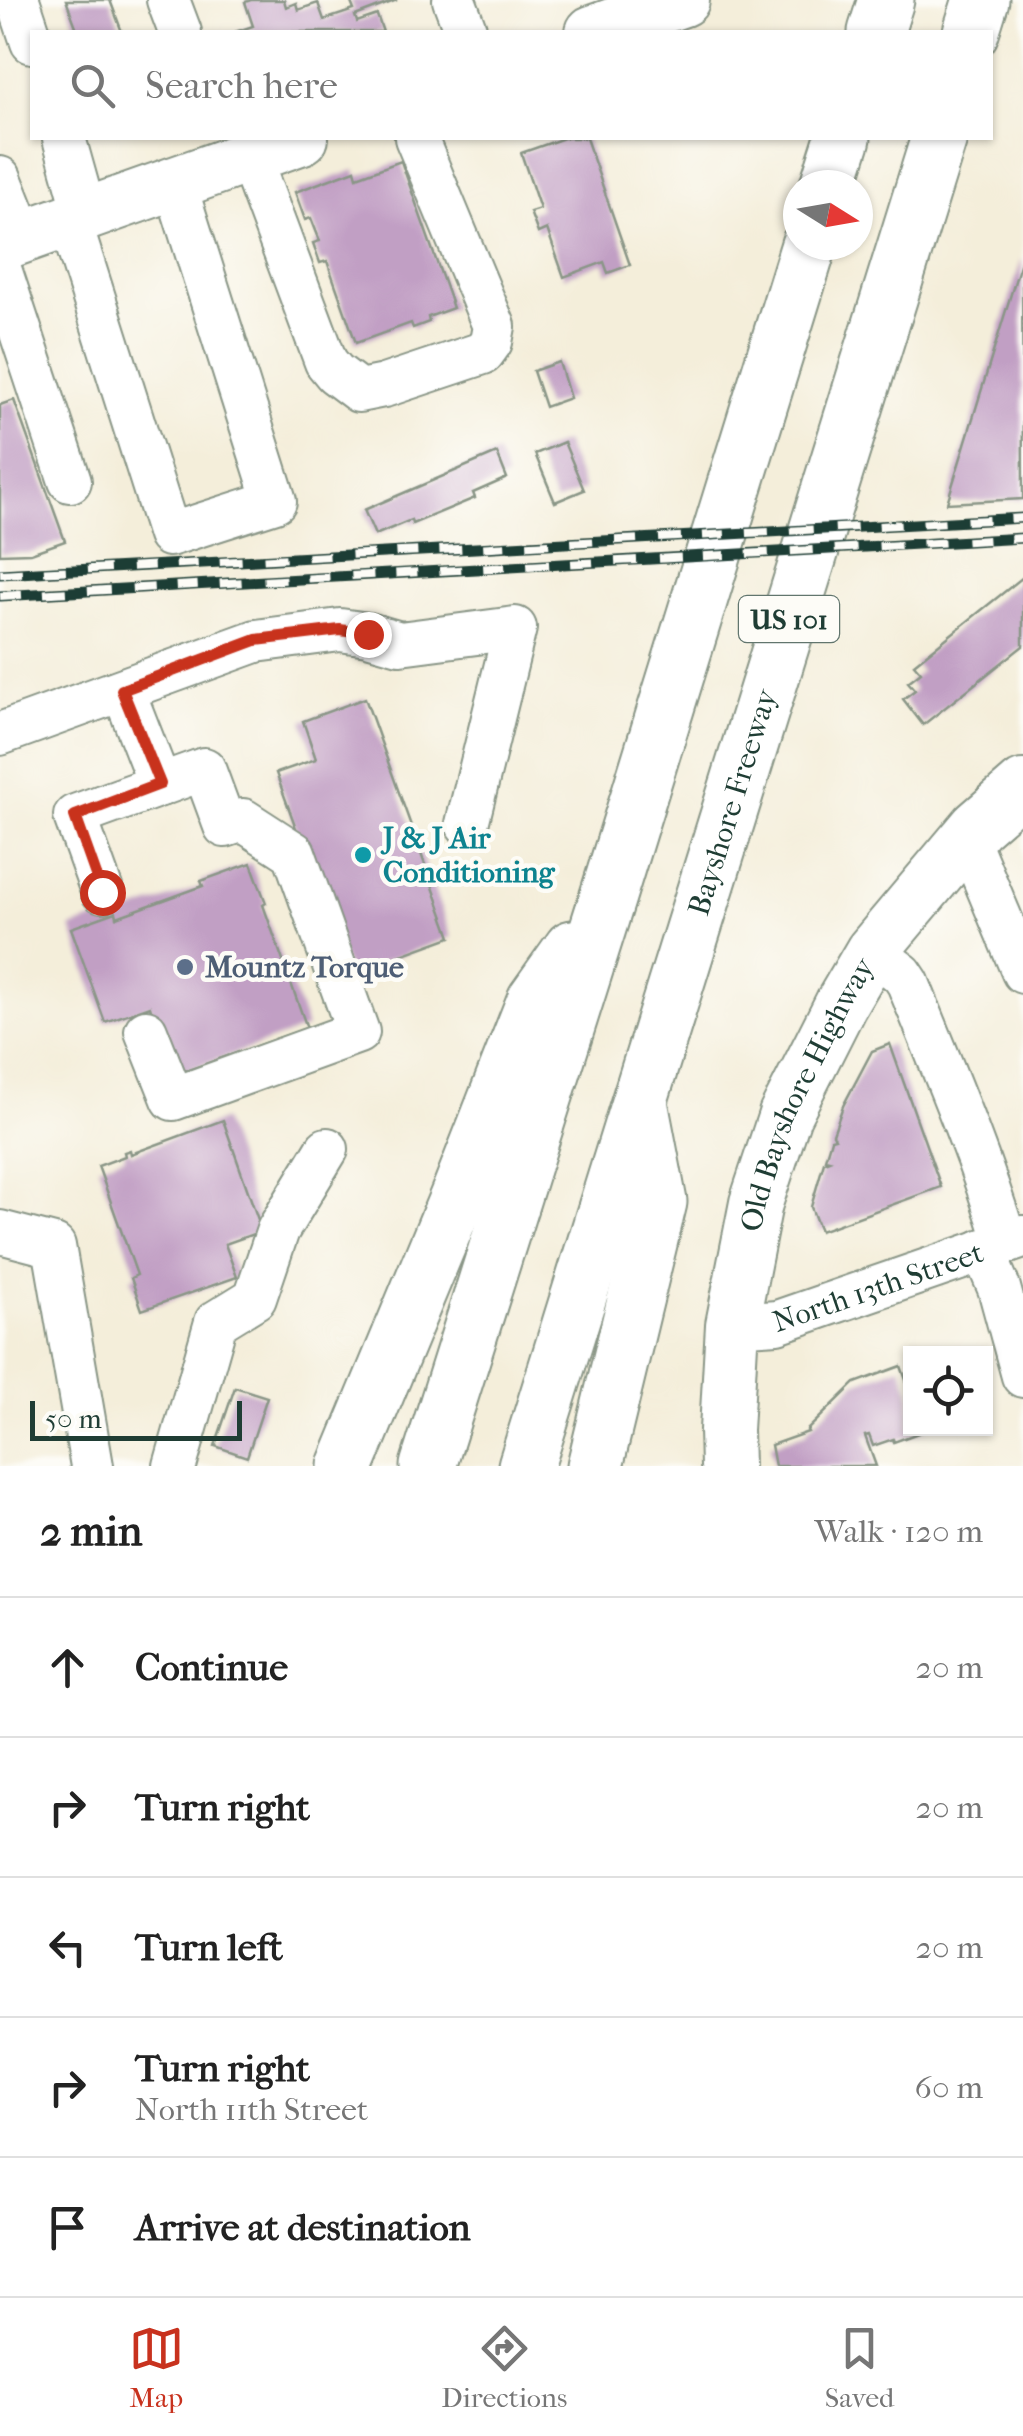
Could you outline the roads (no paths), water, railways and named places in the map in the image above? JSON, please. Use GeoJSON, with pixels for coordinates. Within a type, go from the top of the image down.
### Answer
{"type":"FeatureCollection","features":[{"type":"Feature","properties":{"kind":"highway"},"geometry":{"type":"LineString","coordinates":[[877,30],[886,0]]}},
{"type":"Feature","properties":{"kind":"highway"},"geometry":{"type":"LineString","coordinates":[[972,30],[981,0]]}},
{"type":"Feature","properties":{"kind":"highway"},"geometry":{"type":"LineString","coordinates":[[833,170],[842,140]]}},
{"type":"Feature","properties":{"kind":"highway","name":"Bayshore Freeway"},"geometry":{"type":"LineString","coordinates":[[526,1466],[937,140]]}},
{"type":"Feature","properties":{"kind":"highway","name":"US 101"},"geometry":{"type":"LineString","coordinates":[[428,1466],[805,260]]}},
{"type":"Feature","properties":{"kind":"highway"},"geometry":{"type":"LineString","coordinates":[[346,1466],[536,1000],[608,896]]}},
{"type":"Feature","properties":{"kind":"highway"},"geometry":{"type":"LineString","coordinates":[[595,1466],[659,1202],[639,1101]]}},
{"type":"Feature","properties":{"kind":"main road"},"geometry":{"type":"LineString","coordinates":[[598,30],[675,2]]}},
{"type":"Feature","properties":{"kind":"main road"},"geometry":{"type":"LineString","coordinates":[[35,237],[174,182],[231,152],[292,140]]}},
{"type":"Feature","properties":{"kind":"main road","name":"Old Bayshore Highway"},"geometry":{"type":"LineString","coordinates":[[727,1466],[732,1325],[756,1203],[785,1114],[872,950],[976,826],[1023,786]]}},
{"type":"Feature","properties":{"kind":"street"},"geometry":{"type":"LineString","coordinates":[[18,0],[30,36]]}},
{"type":"Feature","properties":{"kind":"street"},"geometry":{"type":"LineString","coordinates":[[168,0],[179,30]]}},
{"type":"Feature","properties":{"kind":"street"},"geometry":{"type":"LineString","coordinates":[[454,0],[465,30]]}},
{"type":"Feature","properties":{"kind":"street"},"geometry":{"type":"LineString","coordinates":[[63,140],[35,237],[70,481]]}},
{"type":"Feature","properties":{"kind":"street"},"geometry":{"type":"LineString","coordinates":[[231,152],[326,362],[359,391],[482,354],[492,342],[494,326],[417,140]]}},
{"type":"Feature","properties":{"kind":"street"},"geometry":{"type":"LineString","coordinates":[[0,178],[35,237],[168,536],[275,501],[174,182]]}},
{"type":"Feature","properties":{"kind":"street"},"geometry":{"type":"LineString","coordinates":[[0,734],[256,640],[340,630],[400,643],[515,628],[467,824]]}},
{"type":"Feature","properties":{"kind":"street"},"geometry":{"type":"LineString","coordinates":[[122,690],[160,784]]}},
{"type":"Feature","properties":{"kind":"street"},"geometry":{"type":"LineString","coordinates":[[102,892],[75,816],[204,769],[225,826],[244,820],[294,853],[358,1032],[173,1099],[146,1031]]}},
{"type":"Feature","properties":{"kind":"street"},"geometry":{"type":"LineString","coordinates":[[967,838],[1023,972]]}},
{"type":"Feature","properties":{"kind":"street"},"geometry":{"type":"LineString","coordinates":[[872,950],[908,983],[975,1150],[1004,1243],[999,1288],[1023,1376]]}},
{"type":"Feature","properties":{"kind":"street"},"geometry":{"type":"LineString","coordinates":[[175,1466],[216,1322],[255,1298],[278,1230],[327,1149]]}},
{"type":"Feature","properties":{"kind":"street"},"geometry":{"type":"LineString","coordinates":[[0,1232],[54,1246],[92,1466]]}},
{"type":"Feature","properties":{"kind":"street","name":"North 13th Street"},"geometry":{"type":"LineString","coordinates":[[732,1325],[777,1322],[1004,1243]]}},
{"type":"Feature","properties":{"kind":"railway"},"geometry":{"type":"LineString","coordinates":[[0,574],[1023,518]]}},
{"type":"Feature","properties":{"kind":"railway"},"geometry":{"type":"LineString","coordinates":[[0,596],[1023,538]]}},
{"type":"Feature","properties":{"kind":"place","name":"J & J Air Conditioning"},"geometry":{"type":"Point","coordinates":[363,855]}},
{"type":"Feature","properties":{"kind":"place","name":"Mountz Torque"},"geometry":{"type":"Point","coordinates":[185,967]}}]}
